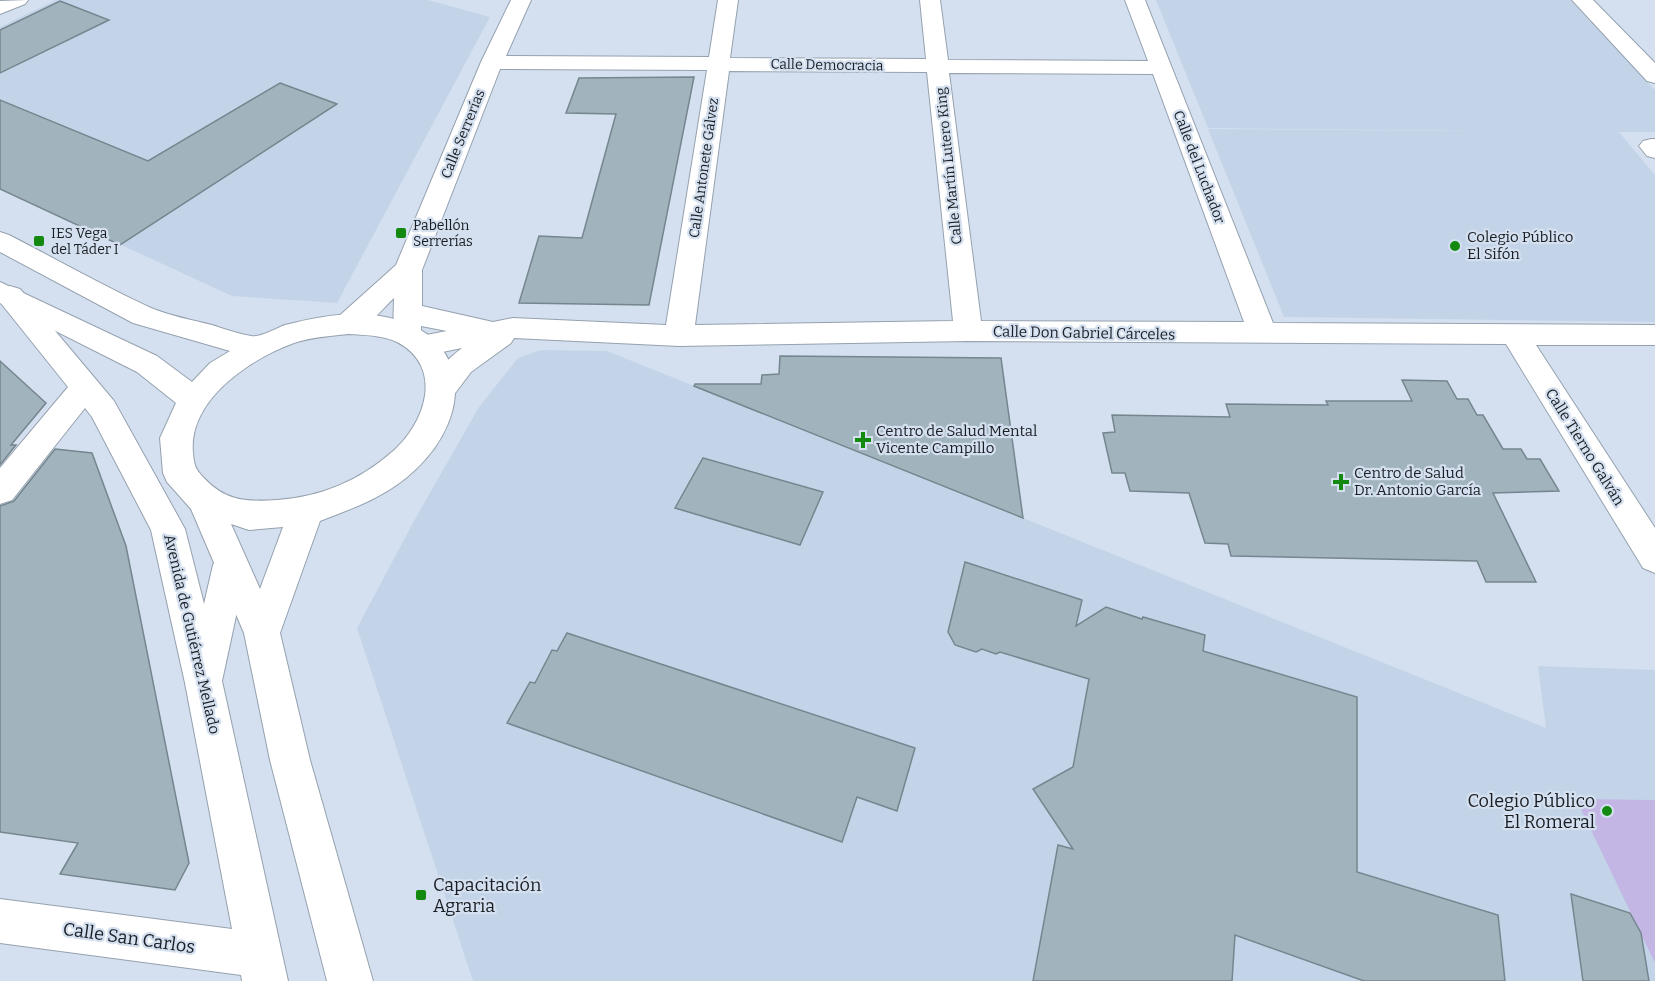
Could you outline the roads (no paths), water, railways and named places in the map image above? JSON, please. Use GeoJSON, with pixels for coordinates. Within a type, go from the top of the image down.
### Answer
{"type":"FeatureCollection","features":[{"type":"Feature","properties":{"kind":"street"},"geometry":{"type":"LineString","coordinates":[[0,8],[18,0]]}},
{"type":"Feature","properties":{"kind":"street","name":"Calle Serrerías"},"geometry":{"type":"LineString","coordinates":[[408,270],[492,62],[522,0]]}},
{"type":"Feature","properties":{"kind":"street","name":"Calle Antonete Gálvez"},"geometry":{"type":"LineString","coordinates":[[680,336],[728,0]]}},
{"type":"Feature","properties":{"kind":"street","name":"Calle Martín Lutero King"},"geometry":{"type":"LineString","coordinates":[[930,0],[968,331]]}},
{"type":"Feature","properties":{"kind":"street","name":"Calle del Luchador"},"geometry":{"type":"LineString","coordinates":[[1136,0],[1263,334]]}},
{"type":"Feature","properties":{"kind":"street"},"geometry":{"type":"LineString","coordinates":[[1582,0],[1655,76]]}},
{"type":"Feature","properties":{"kind":"street","name":"Calle Democracia"},"geometry":{"type":"LineString","coordinates":[[492,62],[1161,68]]}},
{"type":"Feature","properties":{"kind":"street"},"geometry":{"type":"LineString","coordinates":[[0,241],[143,316]]}},
{"type":"Feature","properties":{"kind":"street"},"geometry":{"type":"LineString","coordinates":[[348,324],[408,270]]}},
{"type":"Feature","properties":{"kind":"street"},"geometry":{"type":"LineString","coordinates":[[408,270],[412,332],[437,365],[442,388]]}},
{"type":"Feature","properties":{"kind":"street"},"geometry":{"type":"LineString","coordinates":[[3,284],[30,280],[143,316],[256,348]]}},
{"type":"Feature","properties":{"kind":"street"},"geometry":{"type":"LineString","coordinates":[[3,284],[147,364],[193,400]]}},
{"type":"Feature","properties":{"kind":"street","name":"Avenida de Gutiérrez Mellado"},"geometry":{"type":"LineString","coordinates":[[3,284],[103,409],[168,529],[204,683],[261,968]]}},
{"type":"Feature","properties":{"kind":"street"},"geometry":{"type":"LineString","coordinates":[[350,981],[290,760],[262,633],[230,565],[204,501],[179,474],[176,438],[193,400],[221,372],[256,348],[286,335],[317,327],[348,324],[380,326],[412,332]]}},
{"type":"Feature","properties":{"kind":"street"},"geometry":{"type":"LineString","coordinates":[[204,501],[249,516],[306,512],[360,492],[404,461],[433,425],[442,388],[461,364],[504,330]]}},
{"type":"Feature","properties":{"kind":"street","name":"Calle Don Gabriel Cárceles"},"geometry":{"type":"LineString","coordinates":[[412,332],[504,330],[680,336],[968,331],[1655,336]]}},
{"type":"Feature","properties":{"kind":"street","name":"Calle Tierno Galván"},"geometry":{"type":"LineString","coordinates":[[1516,336],[1655,558]]}},
{"type":"Feature","properties":{"kind":"street"},"geometry":{"type":"LineString","coordinates":[[0,490],[85,387]]}},
{"type":"Feature","properties":{"kind":"street"},"geometry":{"type":"LineString","coordinates":[[262,633],[306,512]]}},
{"type":"Feature","properties":{"kind":"street"},"geometry":{"type":"LineString","coordinates":[[204,683],[230,565]]}},
{"type":"Feature","properties":{"kind":"street","name":"Calle San Carlos"},"geometry":{"type":"LineString","coordinates":[[0,921],[261,968]]}},
{"type":"Feature","properties":{"kind":"place","name":"Pabellón Serrerías"},"geometry":{"type":"Point","coordinates":[401,233]}},
{"type":"Feature","properties":{"kind":"place","name":"IES Vega del Táder I"},"geometry":{"type":"Point","coordinates":[39,241]}},
{"type":"Feature","properties":{"kind":"place","name":"Colegio Público El Sifón"},"geometry":{"type":"Point","coordinates":[1455,246]}},
{"type":"Feature","properties":{"kind":"place","name":"Centro de Salud Mental Vicente Campillo"},"geometry":{"type":"Point","coordinates":[863,440]}},
{"type":"Feature","properties":{"kind":"place","name":"Centro de Salud Dr. Antonio García"},"geometry":{"type":"Point","coordinates":[1341,482]}},
{"type":"Feature","properties":{"kind":"place","name":"Colegio Público El Romeral"},"geometry":{"type":"Point","coordinates":[1607,811]}},
{"type":"Feature","properties":{"kind":"place","name":"Capacitación Agraria"},"geometry":{"type":"Point","coordinates":[421,895]}}]}
